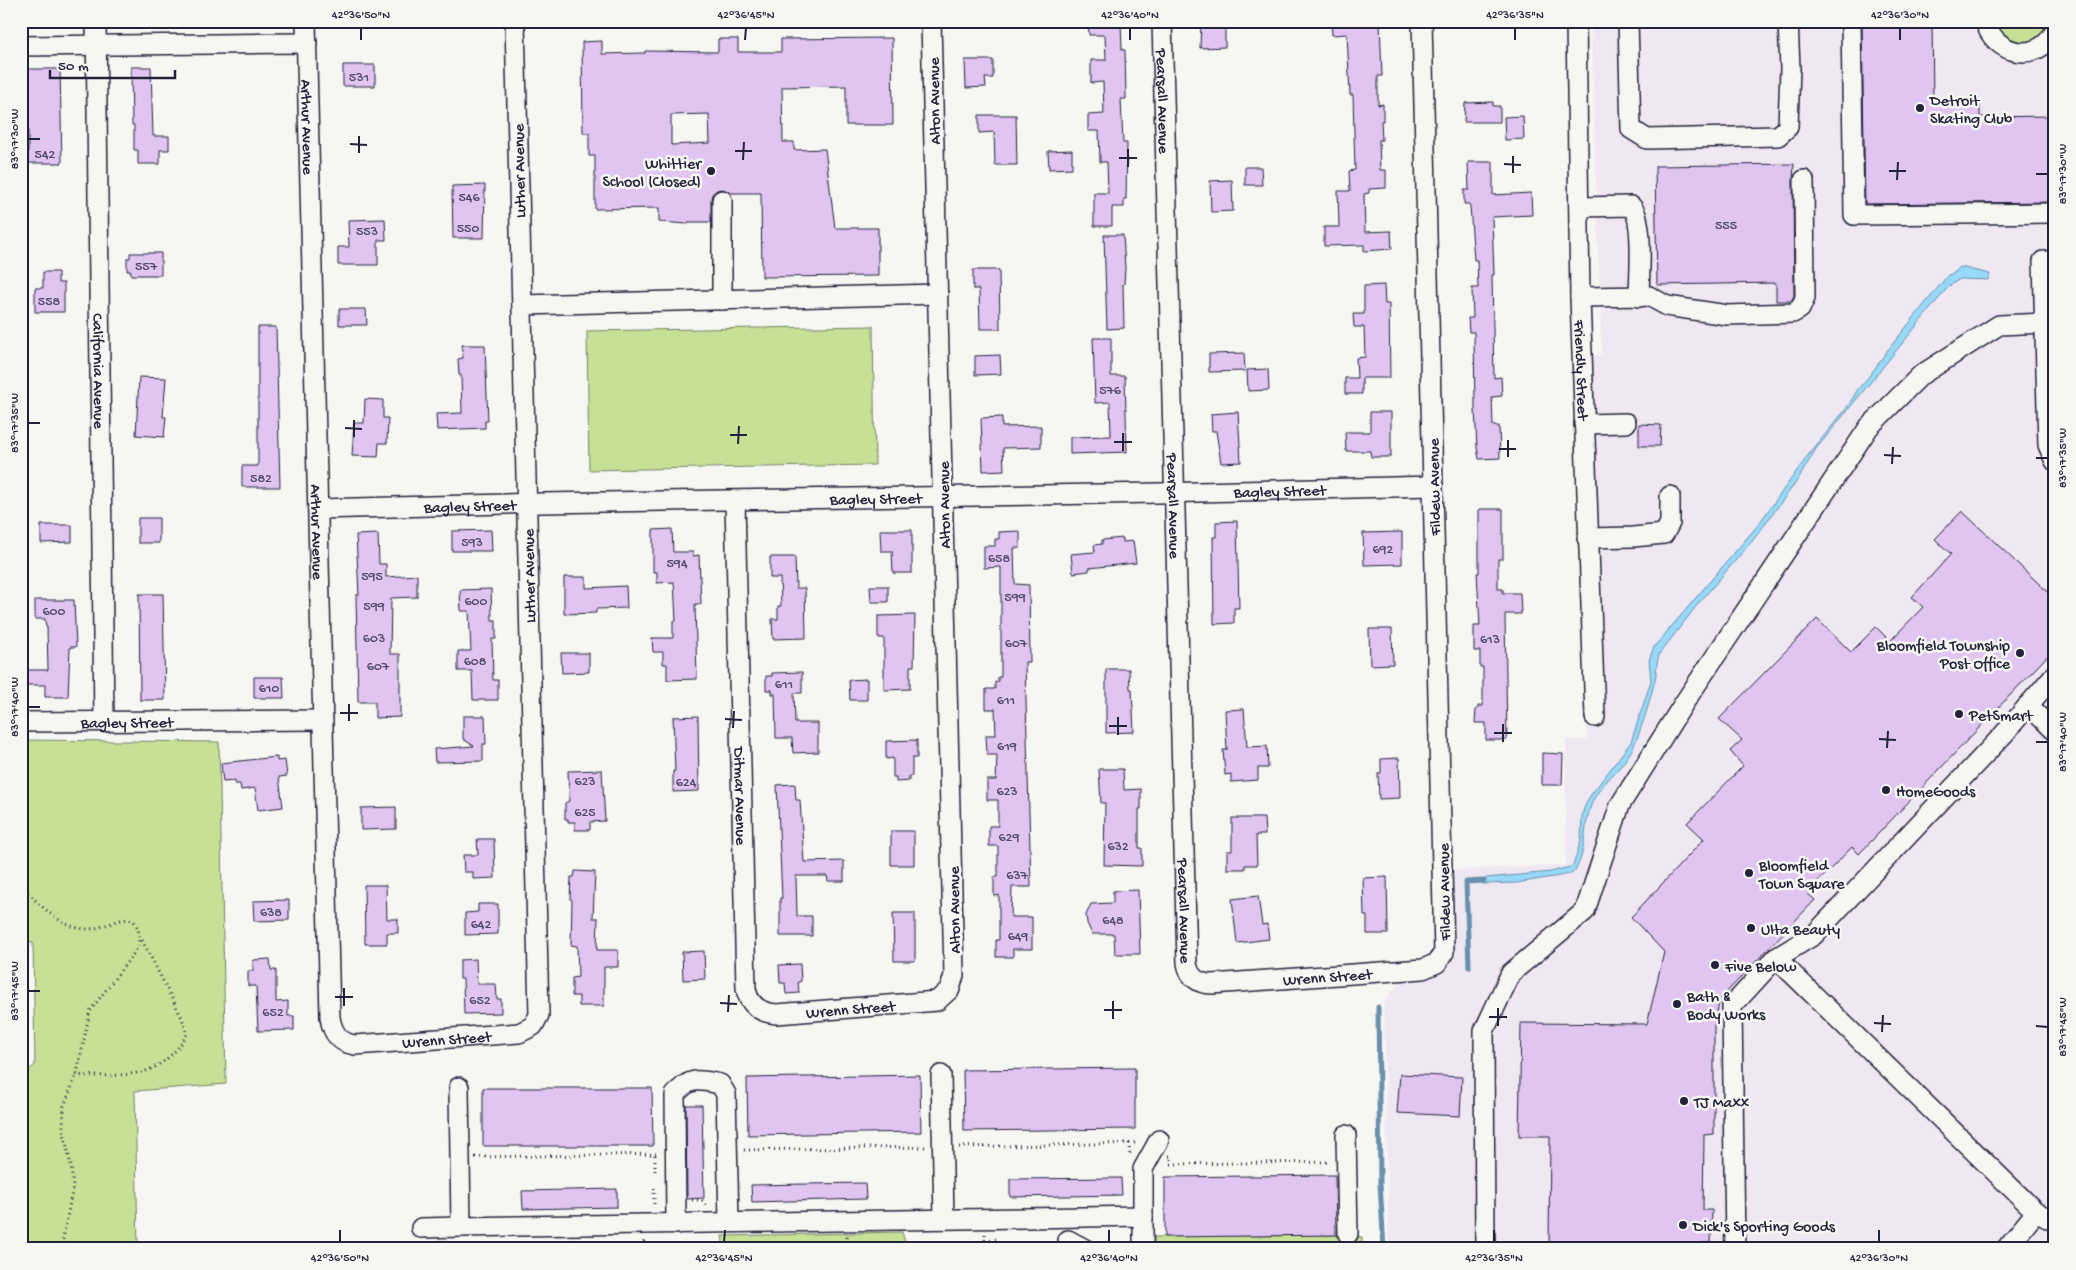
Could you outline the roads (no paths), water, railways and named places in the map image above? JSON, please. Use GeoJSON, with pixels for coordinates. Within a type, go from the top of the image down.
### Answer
{"type":"FeatureCollection","features":[{"type":"Feature","properties":{"kind":"street","name":"California Avenue"},"geometry":{"type":"LineString","coordinates":[[96,21],[104,722]]}},
{"type":"Feature","properties":{"kind":"street","name":"Arthur Avenue"},"geometry":{"type":"LineString","coordinates":[[306,21],[330,1017],[333,1029],[341,1040]]}},
{"type":"Feature","properties":{"kind":"street","name":"Luther Avenue"},"geometry":{"type":"LineString","coordinates":[[515,21],[539,1010]]}},
{"type":"Feature","properties":{"kind":"street","name":"Alton Avenue"},"geometry":{"type":"LineString","coordinates":[[931,21],[954,975],[950,989]]}},
{"type":"Feature","properties":{"kind":"street","name":"Pearsall Avenue"},"geometry":{"type":"LineString","coordinates":[[1162,21],[1187,963],[1191,975],[1202,983]]}},
{"type":"Feature","properties":{"kind":"street","name":"Fildew Avenue"},"geometry":{"type":"LineString","coordinates":[[1422,21],[1444,952]]}},
{"type":"Feature","properties":{"kind":"street","name":"Friendly Street"},"geometry":{"type":"LineString","coordinates":[[1576,21],[1580,297],[1587,538],[1595,717]]}},
{"type":"Feature","properties":{"kind":"street"},"geometry":{"type":"LineString","coordinates":[[1628,21],[1631,129],[1647,139],[1778,136],[1788,127],[1790,68],[1788,21]]}},
{"type":"Feature","properties":{"kind":"street"},"geometry":{"type":"LineString","coordinates":[[1851,21],[1854,215],[2055,214]]}},
{"type":"Feature","properties":{"kind":"street"},"geometry":{"type":"LineString","coordinates":[[1984,21],[1992,38],[2006,49],[2015,52],[2041,47],[2055,31]]}},
{"type":"Feature","properties":{"kind":"street"},"geometry":{"type":"LineString","coordinates":[[21,46],[307,43]]}},
{"type":"Feature","properties":{"kind":"street"},"geometry":{"type":"LineString","coordinates":[[1580,297],[1649,296],[1666,306],[1727,315],[1793,312],[1800,309],[1805,298],[1804,180]]}},
{"type":"Feature","properties":{"kind":"street"},"geometry":{"type":"LineString","coordinates":[[722,200],[722,300]]}},
{"type":"Feature","properties":{"kind":"street"},"geometry":{"type":"LineString","coordinates":[[1579,207],[1631,206],[1635,210],[1639,231],[1639,296]]}},
{"type":"Feature","properties":{"kind":"street"},"geometry":{"type":"LineString","coordinates":[[2055,261],[2043,261],[2048,445],[2055,461]]}},
{"type":"Feature","properties":{"kind":"street"},"geometry":{"type":"LineString","coordinates":[[522,305],[938,294]]}},
{"type":"Feature","properties":{"kind":"street"},"geometry":{"type":"LineString","coordinates":[[1485,1249],[1484,1031],[1511,973],[1584,911],[1620,805],[1684,703],[1870,427],[1921,375],[1999,325],[2045,323]]}},
{"type":"Feature","properties":{"kind":"street"},"geometry":{"type":"LineString","coordinates":[[1584,424],[1626,423]]}},
{"type":"Feature","properties":{"kind":"street","name":"Bagley Street"},"geometry":{"type":"LineString","coordinates":[[318,509],[526,503],[1174,493],[1434,486]]}},
{"type":"Feature","properties":{"kind":"street"},"geometry":{"type":"LineString","coordinates":[[1587,538],[1633,538],[1664,534],[1670,523],[1670,496]]}},
{"type":"Feature","properties":{"kind":"street","name":"Ditmar Avenue"},"geometry":{"type":"LineString","coordinates":[[735,501],[746,988],[750,1001]]}},
{"type":"Feature","properties":{"kind":"street"},"geometry":{"type":"LineString","coordinates":[[1735,1249],[1732,1006],[1776,958],[1814,935],[2003,735],[2055,674]]}},
{"type":"Feature","properties":{"kind":"street"},"geometry":{"type":"LineString","coordinates":[[2028,705],[2055,731]]}},
{"type":"Feature","properties":{"kind":"street","name":"Bagley Street"},"geometry":{"type":"LineString","coordinates":[[21,722],[323,720]]}},
{"type":"Feature","properties":{"kind":"street","name":"Wrenn Street"},"geometry":{"type":"LineString","coordinates":[[1202,983],[1212,984],[1423,969],[1436,963],[1444,952]]}},
{"type":"Feature","properties":{"kind":"street"},"geometry":{"type":"LineString","coordinates":[[1776,958],[2036,1212],[2055,1222]]}},
{"type":"Feature","properties":{"kind":"street","name":"Wrenn Street"},"geometry":{"type":"LineString","coordinates":[[750,1001],[764,1012],[777,1014],[931,1003],[942,998],[950,989]]}},
{"type":"Feature","properties":{"kind":"street","name":"Wrenn Street"},"geometry":{"type":"LineString","coordinates":[[341,1040],[355,1045],[516,1034],[533,1026],[538,1019],[539,1010]]}},
{"type":"Feature","properties":{"kind":"street"},"geometry":{"type":"LineString","coordinates":[[941,1075],[944,1219]]}},
{"type":"Feature","properties":{"kind":"street"},"geometry":{"type":"LineString","coordinates":[[676,1224],[675,1095],[684,1084],[700,1080],[720,1084],[726,1094],[728,1222]]}},
{"type":"Feature","properties":{"kind":"street"},"geometry":{"type":"LineString","coordinates":[[459,1087],[461,1227]]}},
{"type":"Feature","properties":{"kind":"street"},"geometry":{"type":"LineString","coordinates":[[1346,1135],[1348,1234]]}},
{"type":"Feature","properties":{"kind":"street"},"geometry":{"type":"LineString","coordinates":[[1143,1249],[1143,1170],[1155,1147]]}},
{"type":"Feature","properties":{"kind":"street"},"geometry":{"type":"LineString","coordinates":[[2006,1249],[2036,1212]]}},
{"type":"Feature","properties":{"kind":"street"},"geometry":{"type":"LineString","coordinates":[[421,1228],[1143,1216]]}},
{"type":"Feature","properties":{"kind":"street"},"geometry":{"type":"LineString","coordinates":[[1068,1240],[1085,1249]]}},
{"type":"Feature","properties":{"kind":"water"},"geometry":{"type":"Polygon","coordinates":[[[1960,267],[1990,274],[1988,280],[1960,279],[1949,286],[1816,449],[1797,481],[1754,539],[1698,604],[1660,653],[1656,677],[1637,738],[1625,760],[1599,791],[1591,805],[1583,847],[1575,871],[1571,874],[1517,883],[1483,884],[1486,878],[1551,872],[1573,866],[1581,840],[1584,808],[1590,796],[1631,742],[1651,681],[1649,660],[1654,647],[1758,525],[1809,454],[1846,409],[1858,389],[1887,351],[1948,275],[1954,273],[1960,267]]]}},
{"type":"Feature","properties":{"kind":"waterway"},"geometry":{"type":"LineString","coordinates":[[1469,967],[1466,882],[1484,881]]}},
{"type":"Feature","properties":{"kind":"waterway"},"geometry":{"type":"LineString","coordinates":[[1378,1007],[1380,1183],[1384,1249]]}},
{"type":"Feature","properties":{"kind":"place","name":"Detroit Skating Club"},"geometry":{"type":"Point","coordinates":[1920,108]}},
{"type":"Feature","properties":{"kind":"place","name":"Whittier School (Closed)"},"geometry":{"type":"Point","coordinates":[711,171]}},
{"type":"Feature","properties":{"kind":"place","name":"Bloomfield Township Post Office"},"geometry":{"type":"Point","coordinates":[2020,653]}},
{"type":"Feature","properties":{"kind":"place","name":"PetSmart"},"geometry":{"type":"Point","coordinates":[1959,714]}},
{"type":"Feature","properties":{"kind":"place","name":"HomeGoods"},"geometry":{"type":"Point","coordinates":[1886,790]}},
{"type":"Feature","properties":{"kind":"place","name":"Bloomfield Town Square"},"geometry":{"type":"Point","coordinates":[1749,873]}},
{"type":"Feature","properties":{"kind":"place","name":"Ulta Beauty"},"geometry":{"type":"Point","coordinates":[1751,928]}},
{"type":"Feature","properties":{"kind":"place","name":"Five Below"},"geometry":{"type":"Point","coordinates":[1715,965]}},
{"type":"Feature","properties":{"kind":"place","name":"Bath & Body Works"},"geometry":{"type":"Point","coordinates":[1677,1004]}},
{"type":"Feature","properties":{"kind":"place","name":"TJ Maxx"},"geometry":{"type":"Point","coordinates":[1684,1101]}},
{"type":"Feature","properties":{"kind":"place","name":"Dick's Sporting Goods"},"geometry":{"type":"Point","coordinates":[1683,1225]}}]}
